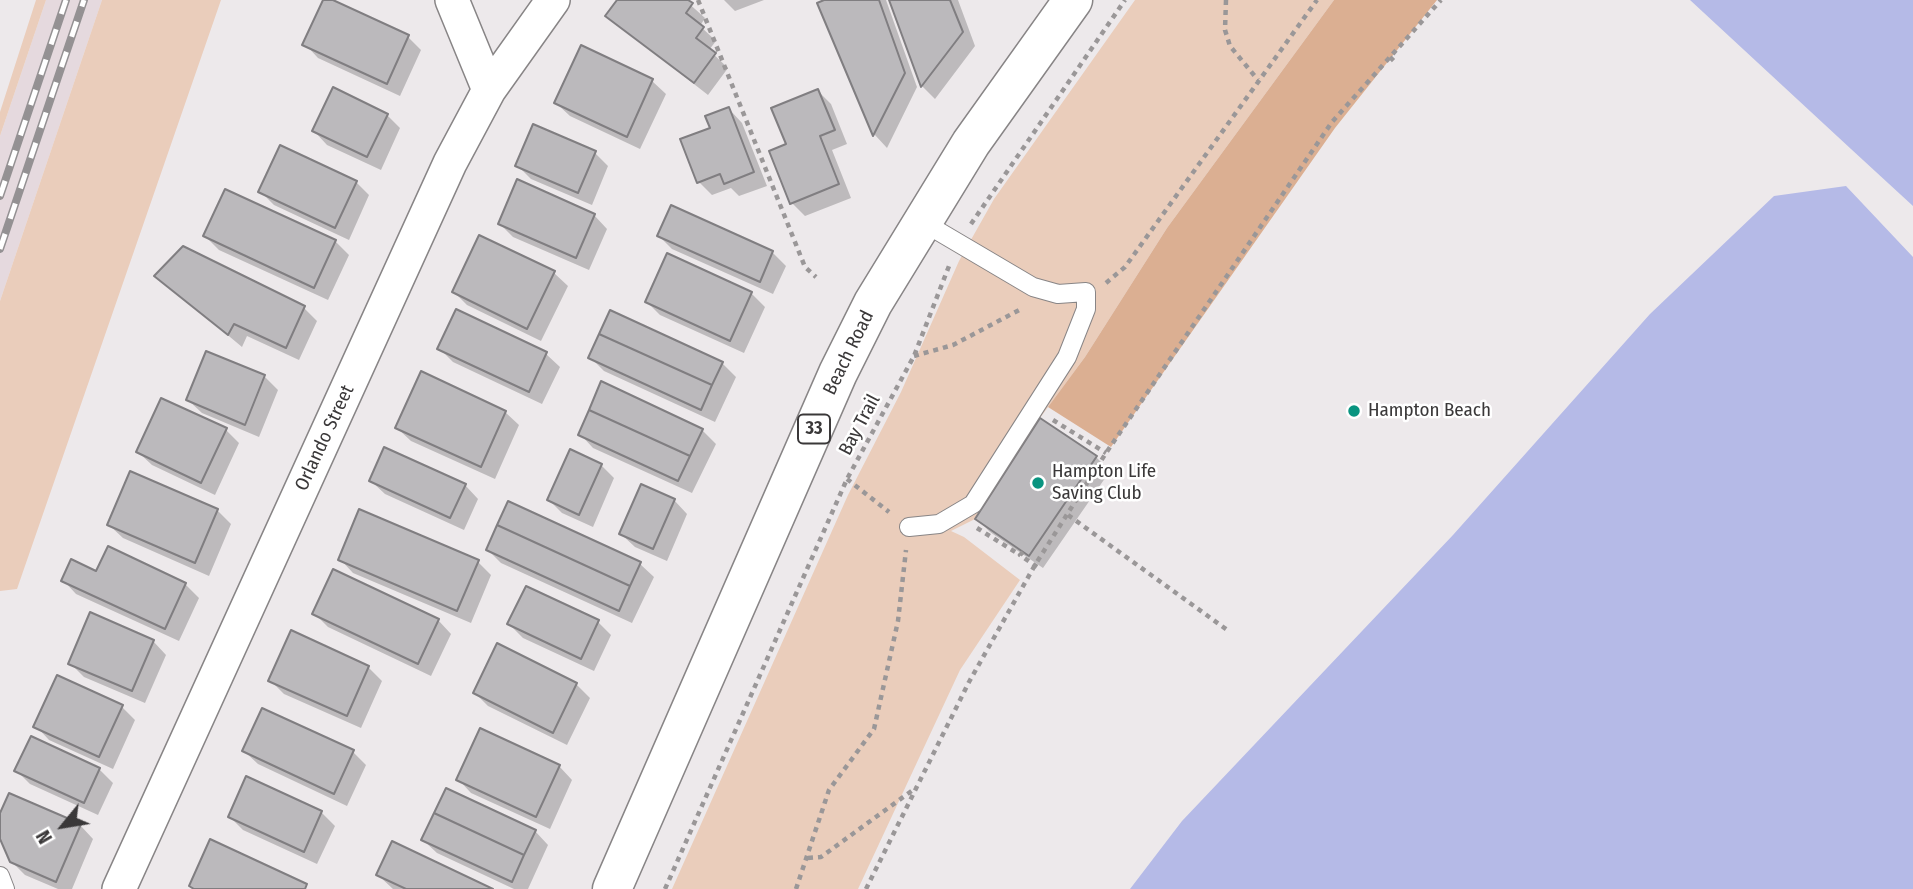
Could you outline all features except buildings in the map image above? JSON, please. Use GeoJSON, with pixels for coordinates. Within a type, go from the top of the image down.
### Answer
{"type":"FeatureCollection","features":[{"type":"Feature","properties":{"kind":"main road","name":"Beach Road"},"geometry":{"type":"LineString","coordinates":[[612,889],[838,373],[873,303],[921,220],[971,143],[1073,0]]}},
{"type":"Feature","properties":{"kind":"street"},"geometry":{"type":"LineString","coordinates":[[452,0],[489,90]]}},
{"type":"Feature","properties":{"kind":"street","name":"Orlando Street"},"geometry":{"type":"LineString","coordinates":[[119,889],[445,176],[489,90],[553,0]]}},
{"type":"Feature","properties":{"kind":"lane"},"geometry":{"type":"LineString","coordinates":[[909,527],[939,524],[973,504],[1068,357],[1086,309],[1086,292],[1048,293],[1000,268],[921,220]]}},
{"type":"Feature","properties":{"kind":"lane"},"geometry":{"type":"LineString","coordinates":[[0,876],[5,889]]}},
{"type":"Feature","properties":{"kind":"path"},"geometry":{"type":"LineString","coordinates":[[698,0],[805,267],[816,277]]}},
{"type":"Feature","properties":{"kind":"path","name":"Bay Trail"},"geometry":{"type":"LineString","coordinates":[[665,889],[847,479],[914,356],[959,244],[1034,129],[1125,0]]}},
{"type":"Feature","properties":{"kind":"path"},"geometry":{"type":"LineString","coordinates":[[1226,0],[1225,30],[1230,46],[1258,80]]}},
{"type":"Feature","properties":{"kind":"path"},"geometry":{"type":"LineString","coordinates":[[1086,292],[1109,281],[1125,267],[1317,0]]}},
{"type":"Feature","properties":{"kind":"path"},"geometry":{"type":"LineString","coordinates":[[866,889],[918,786],[932,766],[969,682],[1035,565],[1106,453],[1318,142],[1441,0]]}},
{"type":"Feature","properties":{"kind":"path"},"geometry":{"type":"LineString","coordinates":[[1390,57],[1396,63]]}},
{"type":"Feature","properties":{"kind":"path"},"geometry":{"type":"LineString","coordinates":[[914,356],[953,345],[1048,293]]}},
{"type":"Feature","properties":{"kind":"path"},"geometry":{"type":"LineString","coordinates":[[1045,414],[1106,453]]}},
{"type":"Feature","properties":{"kind":"path"},"geometry":{"type":"LineString","coordinates":[[1096,470],[1102,474]]}},
{"type":"Feature","properties":{"kind":"path"},"geometry":{"type":"LineString","coordinates":[[796,889],[829,790],[874,729],[898,621],[909,527],[847,479]]}},
{"type":"Feature","properties":{"kind":"path"},"geometry":{"type":"LineString","coordinates":[[1068,515],[1230,632]]}},
{"type":"Feature","properties":{"kind":"path"},"geometry":{"type":"LineString","coordinates":[[972,525],[1022,554],[1040,569]]}},
{"type":"Feature","properties":{"kind":"path"},"geometry":{"type":"LineString","coordinates":[[808,859],[821,857],[909,789],[918,786]]}},
{"type":"Feature","properties":{"kind":"shaded area"},"geometry":{"type":"Polygon","coordinates":[[[36,0],[46,0],[0,136],[0,112],[36,0]]]}},
{"type":"Feature","properties":{"kind":"shaded area"},"geometry":{"type":"Polygon","coordinates":[[[46,0],[102,0],[0,301],[0,136],[46,0]]]}},
{"type":"Feature","properties":{"kind":"shaded area"},"geometry":{"type":"Polygon","coordinates":[[[102,0],[221,0],[17,589],[0,591],[0,301],[102,0]]]}},
{"type":"Feature","properties":{"kind":"shaded area"},"geometry":{"type":"Polygon","coordinates":[[[1135,0],[1334,0],[1167,228],[1085,357],[1040,418],[975,519],[951,531],[964,537],[1020,580],[960,670],[858,889],[672,889],[848,495],[901,392],[959,261],[994,199],[1135,0]]]}},
{"type":"Feature","properties":{"kind":"shaded area"},"geometry":{"type":"Polygon","coordinates":[[[1334,0],[1437,0],[1335,128],[1111,447],[1048,407],[1085,357],[1167,228],[1334,0]]]}},
{"type":"Feature","properties":{"kind":"water"},"geometry":{"type":"Polygon","coordinates":[[[1690,0],[1913,0],[1913,206],[1851,149],[1690,0]]]}},
{"type":"Feature","properties":{"kind":"water"},"geometry":{"type":"Polygon","coordinates":[[[1846,186],[1913,257],[1913,889],[1130,889],[1182,821],[1453,535],[1650,314],[1774,196],[1846,186]]]}},
{"type":"Feature","properties":{"kind":"railway"},"geometry":{"type":"LineString","coordinates":[[0,196],[66,0]]}},
{"type":"Feature","properties":{"kind":"railway"},"geometry":{"type":"LineString","coordinates":[[0,249],[84,0]]}},
{"type":"Feature","properties":{"kind":"place","name":"Hampton Beach"},"geometry":{"type":"Point","coordinates":[1354,411]}},
{"type":"Feature","properties":{"kind":"place","name":"Hampton Life Saving Club"},"geometry":{"type":"Point","coordinates":[1038,483]}}]}
